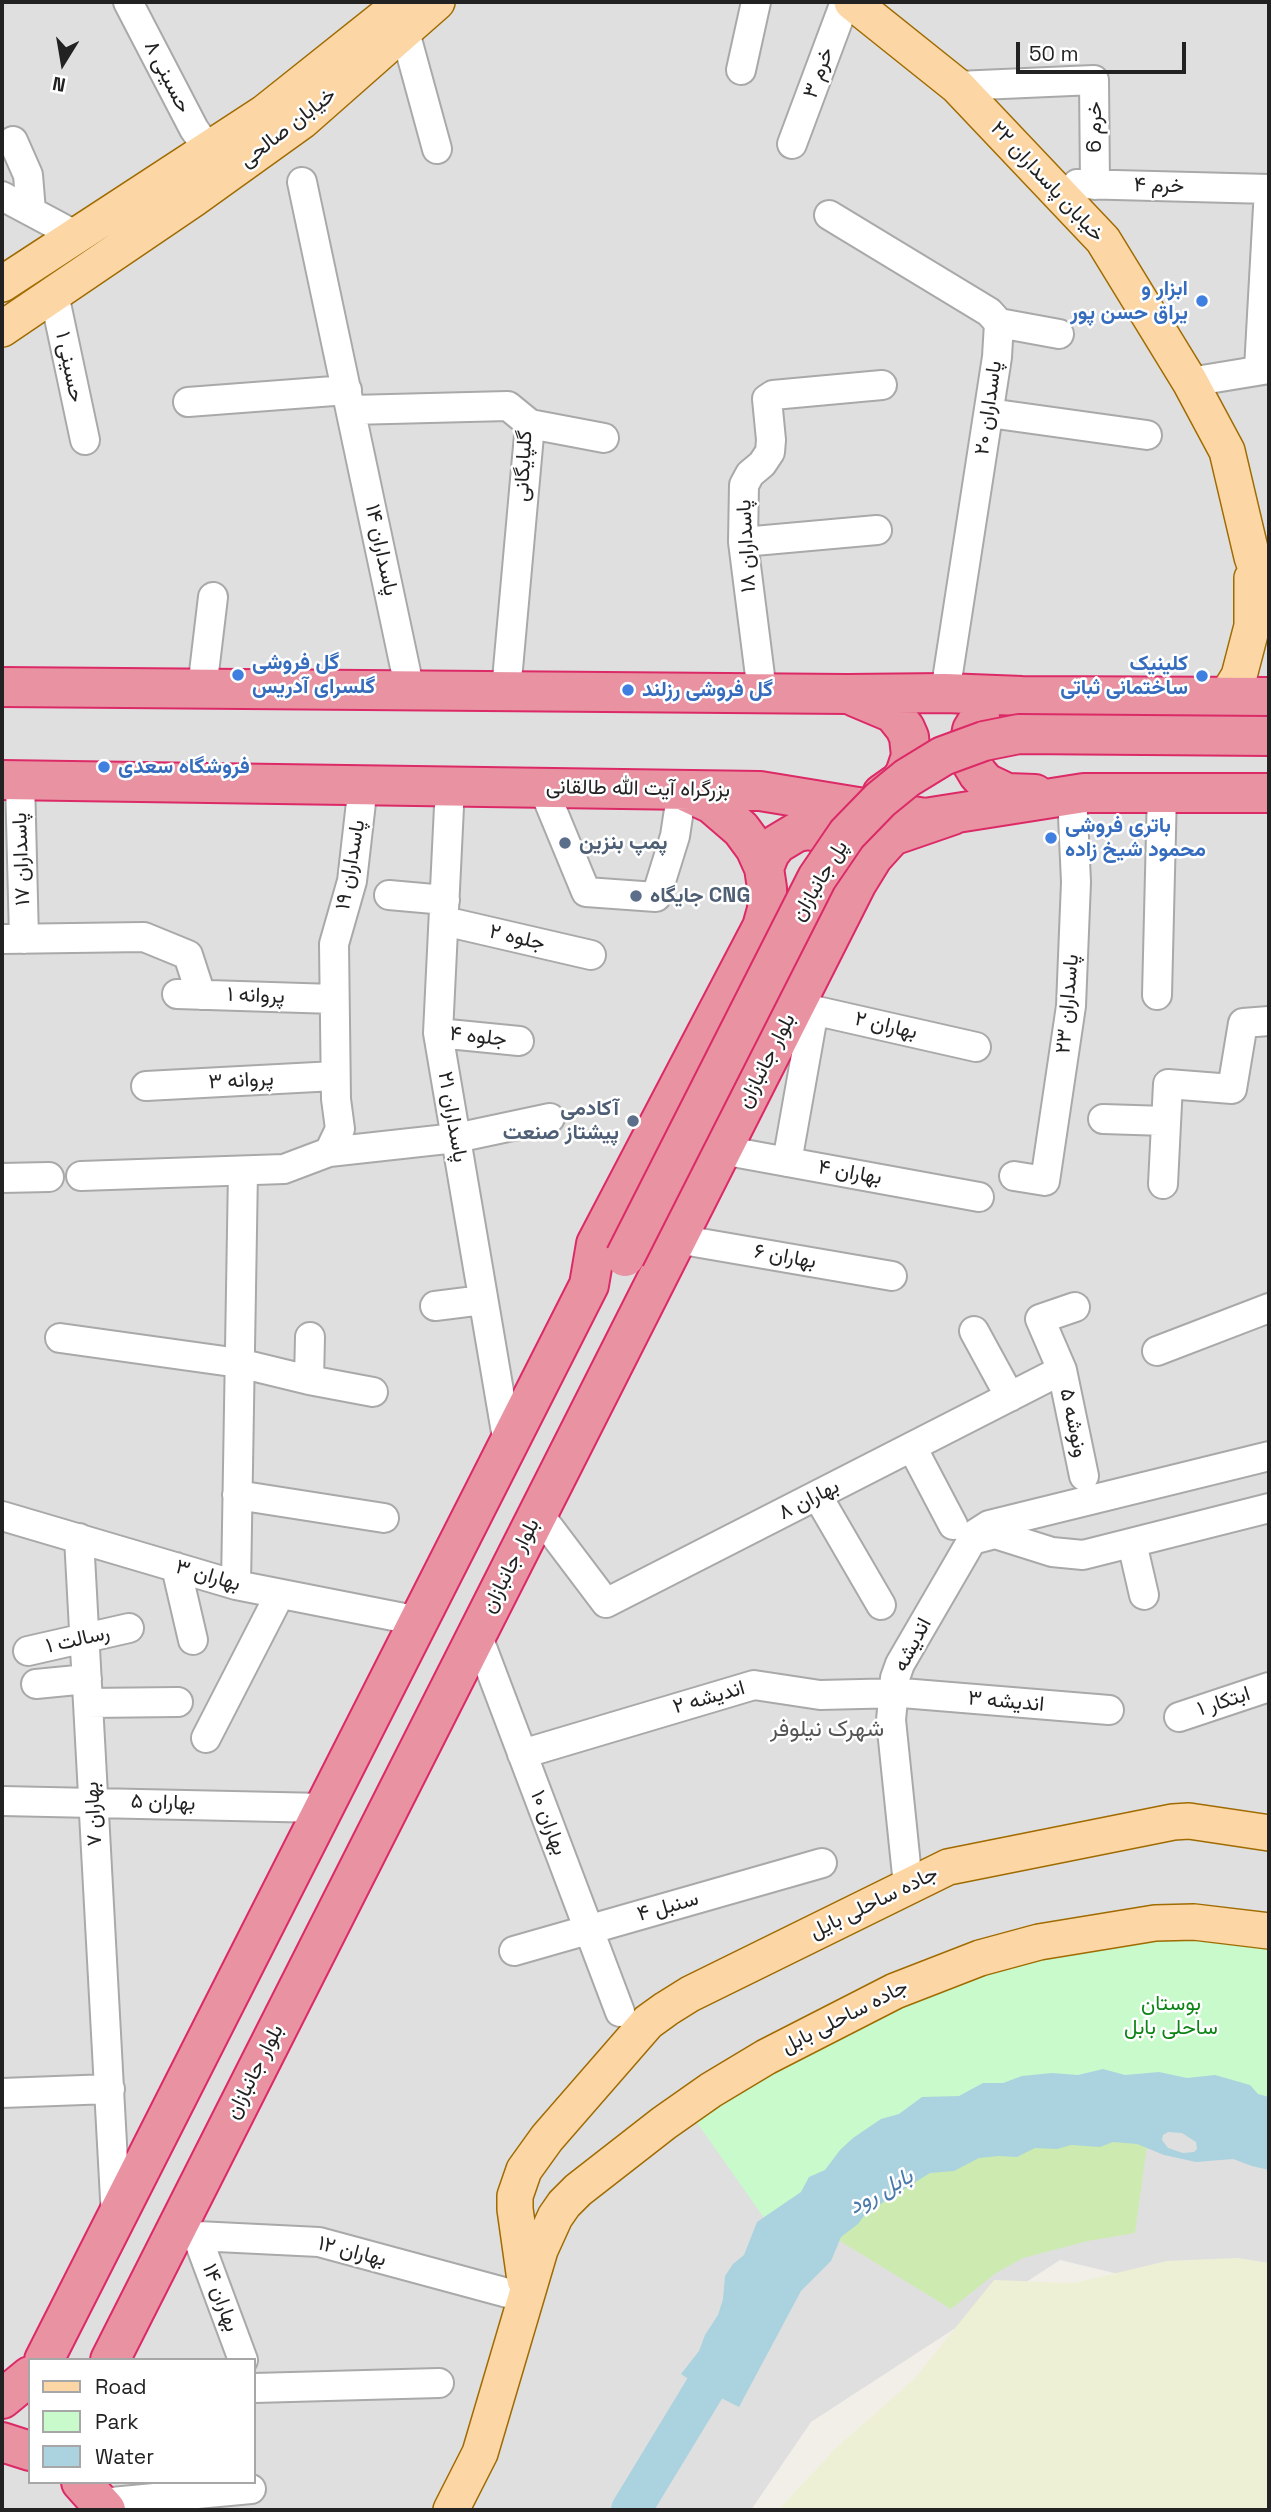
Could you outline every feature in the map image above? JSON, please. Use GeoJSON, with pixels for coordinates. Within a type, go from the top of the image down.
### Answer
{"type":"FeatureCollection","features":[{"type":"Feature","properties":{"kind":"highway"},"geometry":{"type":"LineString","coordinates":[[2,687],[1269,697]]}},
{"type":"Feature","properties":{"kind":"highway"},"geometry":{"type":"LineString","coordinates":[[772,792],[865,798],[884,794],[899,782],[911,756],[905,728],[893,713],[847,694]]}},
{"type":"Feature","properties":{"kind":"highway"},"geometry":{"type":"LineString","coordinates":[[1021,696],[995,705],[977,720],[972,730],[970,753],[978,774],[986,783],[1007,793],[1085,793]]}},
{"type":"Feature","properties":{"kind":"highway","name":"پل جانبازان"},"geometry":{"type":"LineString","coordinates":[[625,1257],[817,878],[847,834],[880,800],[907,778],[943,756],[984,741],[1019,734],[1269,736]]}},
{"type":"Feature","properties":{"kind":"highway","name":"بزرگراه آیت الله طالقانی"},"geometry":{"type":"LineString","coordinates":[[11,780],[772,792],[925,818],[1085,793],[1269,793]]}},
{"type":"Feature","properties":{"kind":"highway"},"geometry":{"type":"LineString","coordinates":[[43,2358],[589,1285],[596,1244],[758,936],[767,909],[764,868],[755,848],[741,829],[712,804],[681,790]]}},
{"type":"Feature","properties":{"kind":"highway","name":"بلوار جانبازان"},"geometry":{"type":"LineString","coordinates":[[111,2358],[186,2234],[477,1634],[722,1150],[804,1008],[857,883],[892,836],[953,815]]}},
{"type":"Feature","properties":{"kind":"highway"},"geometry":{"type":"LineString","coordinates":[[764,868],[770,853],[786,837],[808,830],[820,831],[831,835],[849,850],[857,871],[857,883]]}},
{"type":"Feature","properties":{"kind":"highway"},"geometry":{"type":"LineString","coordinates":[[2,2399],[28,2374]]}},
{"type":"Feature","properties":{"kind":"highway"},"geometry":{"type":"LineString","coordinates":[[2,2442],[28,2450]]}},
{"type":"Feature","properties":{"kind":"main road","name":"خيابان صالحی"},"geometry":{"type":"LineString","coordinates":[[2,284],[264,113],[396,12],[437,2]]}},
{"type":"Feature","properties":{"kind":"main road","name":"خیابان پاسداران ۲۲"},"geometry":{"type":"LineString","coordinates":[[852,2],[957,86],[1103,240],[1190,382],[1227,451],[1252,557],[1269,607]]}},
{"type":"Feature","properties":{"kind":"main road","name":"خيابان صالحی"},"geometry":{"type":"LineString","coordinates":[[2,329],[302,121],[396,12]]}},
{"type":"Feature","properties":{"kind":"main road","name":"خیابان پاسداران ۲۲"},"geometry":{"type":"LineString","coordinates":[[1226,697],[1239,676],[1252,626],[1252,557]]}},
{"type":"Feature","properties":{"kind":"main road"},"geometry":{"type":"LineString","coordinates":[[589,1285],[625,1257]]}},
{"type":"Feature","properties":{"kind":"main road","name":"جاده ساحلی بایل"},"geometry":{"type":"LineString","coordinates":[[547,2138],[648,2022],[666,2009],[948,1867],[1173,1822],[1189,1821],[1269,1833]]}},
{"type":"Feature","properties":{"kind":"main road","name":"جاده ساحلی بابل"},"geometry":{"type":"LineString","coordinates":[[451,2510],[480,2452],[540,2250],[550,2227],[564,2204],[578,2190],[664,2123],[711,2090],[766,2057],[895,1991],[930,1975],[980,1958],[1075,1935],[1155,1923],[1194,1922],[1269,1931]]}},
{"type":"Feature","properties":{"kind":"main road","name":"جاده ساحلی بابل"},"geometry":{"type":"LineString","coordinates":[[526,2298],[515,2196],[524,2170],[547,2138]]}},
{"type":"Feature","properties":{"kind":"street","name":"حسینی ۸"},"geometry":{"type":"LineString","coordinates":[[128,2],[194,129],[209,150]]}},
{"type":"Feature","properties":{"kind":"street"},"geometry":{"type":"LineString","coordinates":[[741,70],[756,2]]}},
{"type":"Feature","properties":{"kind":"street","name":"خرم ۳"},"geometry":{"type":"LineString","coordinates":[[793,144],[845,2]]}},
{"type":"Feature","properties":{"kind":"street"},"geometry":{"type":"LineString","coordinates":[[396,12],[437,149]]}},
{"type":"Feature","properties":{"kind":"street","name":"خرم 6"},"geometry":{"type":"LineString","coordinates":[[957,86],[1094,80],[1095,185]]}},
{"type":"Feature","properties":{"kind":"street"},"geometry":{"type":"LineString","coordinates":[[13,141],[28,175],[32,211]]}},
{"type":"Feature","properties":{"kind":"street","name":"پاسداران ۱۴"},"geometry":{"type":"LineString","coordinates":[[302,181],[410,691]]}},
{"type":"Feature","properties":{"kind":"street","name":"خرم ۴"},"geometry":{"type":"LineString","coordinates":[[1049,184],[1269,189]]}},
{"type":"Feature","properties":{"kind":"street"},"geometry":{"type":"LineString","coordinates":[[1190,382],[1264,369],[1269,189]]}},
{"type":"Feature","properties":{"kind":"street"},"geometry":{"type":"LineString","coordinates":[[2,196],[77,236]]}},
{"type":"Feature","properties":{"kind":"street"},"geometry":{"type":"LineString","coordinates":[[829,215],[983,308],[999,323],[1059,334]]}},
{"type":"Feature","properties":{"kind":"street","name":"حسینی ۱"},"geometry":{"type":"LineString","coordinates":[[54,294],[85,440]]}},
{"type":"Feature","properties":{"kind":"street","name":"پاسداران ۲۰"},"geometry":{"type":"LineString","coordinates":[[945,693],[989,413],[999,323]]}},
{"type":"Feature","properties":{"kind":"street","name":"پاسداران ۱۸"},"geometry":{"type":"LineString","coordinates":[[758,694],[760,676],[743,542],[744,485],[770,452],[767,399],[773,395],[882,385]]}},
{"type":"Feature","properties":{"kind":"street","name":"گلپایگانی"},"geometry":{"type":"LineString","coordinates":[[188,402],[349,400],[508,406],[530,424],[506,691]]}},
{"type":"Feature","properties":{"kind":"street"},"geometry":{"type":"LineString","coordinates":[[989,413],[1147,435]]}},
{"type":"Feature","properties":{"kind":"street"},"geometry":{"type":"LineString","coordinates":[[530,424],[604,438]]}},
{"type":"Feature","properties":{"kind":"street"},"geometry":{"type":"LineString","coordinates":[[743,542],[877,530]]}},
{"type":"Feature","properties":{"kind":"street"},"geometry":{"type":"LineString","coordinates":[[202,689],[213,597]]}},
{"type":"Feature","properties":{"kind":"street","name":"پاسداران ۱۷"},"geometry":{"type":"LineString","coordinates":[[11,780],[13,939]]}},
{"type":"Feature","properties":{"kind":"street","name":"پاسداران ۱۹"},"geometry":{"type":"LineString","coordinates":[[329,1152],[340,1129],[335,1076],[334,944],[352,881],[362,785]]}},
{"type":"Feature","properties":{"kind":"street","name":"پاسداران ۲۱"},"geometry":{"type":"LineString","coordinates":[[450,786],[438,1032],[508,1444]]}},
{"type":"Feature","properties":{"kind":"street"},"geometry":{"type":"LineString","coordinates":[[542,788],[586,892],[656,897],[675,836],[681,790]]}},
{"type":"Feature","properties":{"kind":"street"},"geometry":{"type":"LineString","coordinates":[[1157,995],[1162,792]]}},
{"type":"Feature","properties":{"kind":"street","name":"پاسداران ۲۳"},"geometry":{"type":"LineString","coordinates":[[1014,1176],[1045,1181],[1071,1006],[1076,882],[1085,793]]}},
{"type":"Feature","properties":{"kind":"street","name":"جلوه ۲"},"geometry":{"type":"LineString","coordinates":[[389,895],[590,955]]}},
{"type":"Feature","properties":{"kind":"street","name":"پروانه ۱"},"geometry":{"type":"LineString","coordinates":[[13,939],[144,937],[188,955],[189,994],[334,999]]}},
{"type":"Feature","properties":{"kind":"street"},"geometry":{"type":"LineString","coordinates":[[787,1162],[804,1008]]}},
{"type":"Feature","properties":{"kind":"street","name":"بهاران ۲"},"geometry":{"type":"LineString","coordinates":[[804,1008],[976,1047]]}},
{"type":"Feature","properties":{"kind":"street"},"geometry":{"type":"LineString","coordinates":[[1163,1184],[1168,1084],[1231,1089],[1243,1023],[1269,1021]]}},
{"type":"Feature","properties":{"kind":"street","name":"جلوه ۴"},"geometry":{"type":"LineString","coordinates":[[438,1032],[519,1041]]}},
{"type":"Feature","properties":{"kind":"street","name":"پروانه ۳"},"geometry":{"type":"LineString","coordinates":[[146,1086],[335,1076]]}},
{"type":"Feature","properties":{"kind":"street"},"geometry":{"type":"LineString","coordinates":[[81,1176],[284,1169],[329,1152],[456,1138],[550,1118]]}},
{"type":"Feature","properties":{"kind":"street"},"geometry":{"type":"LineString","coordinates":[[1103,1119],[1166,1121]]}},
{"type":"Feature","properties":{"kind":"street","name":"بهاران ۴"},"geometry":{"type":"LineString","coordinates":[[722,1150],[979,1197]]}},
{"type":"Feature","properties":{"kind":"street"},"geometry":{"type":"LineString","coordinates":[[236,1585],[243,1171]]}},
{"type":"Feature","properties":{"kind":"street"},"geometry":{"type":"LineString","coordinates":[[2,1178],[49,1177]]}},
{"type":"Feature","properties":{"kind":"street","name":"بهاران ۶"},"geometry":{"type":"LineString","coordinates":[[677,1239],[892,1276]]}},
{"type":"Feature","properties":{"kind":"street"},"geometry":{"type":"LineString","coordinates":[[435,1306],[484,1300]]}},
{"type":"Feature","properties":{"kind":"street"},"geometry":{"type":"LineString","coordinates":[[1062,1370],[1040,1318],[1075,1307]]}},
{"type":"Feature","properties":{"kind":"street"},"geometry":{"type":"LineString","coordinates":[[1157,1351],[1269,1308]]}},
{"type":"Feature","properties":{"kind":"street"},"geometry":{"type":"LineString","coordinates":[[974,1331],[1010,1397]]}},
{"type":"Feature","properties":{"kind":"street"},"geometry":{"type":"LineString","coordinates":[[309,1380],[310,1337]]}},
{"type":"Feature","properties":{"kind":"street"},"geometry":{"type":"LineString","coordinates":[[60,1338],[239,1363],[373,1392]]}},
{"type":"Feature","properties":{"kind":"street","name":"بهاران ۸"},"geometry":{"type":"LineString","coordinates":[[538,1513],[606,1603],[1062,1370]]}},
{"type":"Feature","properties":{"kind":"street","name":"ونوشه ۵"},"geometry":{"type":"LineString","coordinates":[[1062,1370],[1084,1476]]}},
{"type":"Feature","properties":{"kind":"street"},"geometry":{"type":"LineString","coordinates":[[912,1447],[962,1533],[995,1534],[1269,1456]]}},
{"type":"Feature","properties":{"kind":"street"},"geometry":{"type":"LineString","coordinates":[[237,1495],[384,1518]]}},
{"type":"Feature","properties":{"kind":"street"},"geometry":{"type":"LineString","coordinates":[[817,1495],[881,1605]]}},
{"type":"Feature","properties":{"kind":"street"},"geometry":{"type":"LineString","coordinates":[[1007,1530],[1052,1552],[1083,1555],[1269,1508]]}},
{"type":"Feature","properties":{"kind":"street","name":"بهاران ۳"},"geometry":{"type":"LineString","coordinates":[[2,1516],[236,1585],[419,1621]]}},
{"type":"Feature","properties":{"kind":"street","name":"اندیشه"},"geometry":{"type":"LineString","coordinates":[[908,1885],[891,1720],[900,1664],[962,1533]]}},
{"type":"Feature","properties":{"kind":"street","name":"بهاران ۷"},"geometry":{"type":"LineString","coordinates":[[79,1538],[116,2218]]}},
{"type":"Feature","properties":{"kind":"street"},"geometry":{"type":"LineString","coordinates":[[1132,1542],[1144,1595]]}},
{"type":"Feature","properties":{"kind":"street"},"geometry":{"type":"LineString","coordinates":[[176,1567],[193,1640]]}},
{"type":"Feature","properties":{"kind":"street"},"geometry":{"type":"LineString","coordinates":[[206,1738],[280,1594]]}},
{"type":"Feature","properties":{"kind":"street","name":"رسالت ۱"},"geometry":{"type":"LineString","coordinates":[[28,1651],[129,1628]]}},
{"type":"Feature","properties":{"kind":"street","name":"بهاران ۱۰"},"geometry":{"type":"LineString","coordinates":[[477,1634],[620,2012]]}},
{"type":"Feature","properties":{"kind":"street"},"geometry":{"type":"LineString","coordinates":[[36,1684],[178,1702]]}},
{"type":"Feature","properties":{"kind":"street","name":"اندیشه ۲"},"geometry":{"type":"LineString","coordinates":[[522,1754],[754,1685],[820,1695],[897,1693]]}},
{"type":"Feature","properties":{"kind":"street","name":"ابتکار ۱"},"geometry":{"type":"LineString","coordinates":[[1179,1717],[1269,1687]]}},
{"type":"Feature","properties":{"kind":"street","name":"اندیشه ۳"},"geometry":{"type":"LineString","coordinates":[[897,1693],[1109,1710]]}},
{"type":"Feature","properties":{"kind":"street","name":"بهاران ۵"},"geometry":{"type":"LineString","coordinates":[[2,1801],[324,1808]]}},
{"type":"Feature","properties":{"kind":"street","name":"سنبل ۴"},"geometry":{"type":"LineString","coordinates":[[514,1951],[822,1863]]}},
{"type":"Feature","properties":{"kind":"street"},"geometry":{"type":"LineString","coordinates":[[2,2093],[110,2089]]}},
{"type":"Feature","properties":{"kind":"street","name":"بهاران ۱۲"},"geometry":{"type":"LineString","coordinates":[[186,2234],[319,2242],[526,2298]]}},
{"type":"Feature","properties":{"kind":"street","name":"بهاران ۱۴"},"geometry":{"type":"LineString","coordinates":[[186,2234],[242,2358]]}},
{"type":"Feature","properties":{"kind":"street"},"geometry":{"type":"LineString","coordinates":[[256,2388],[439,2383]]}},
{"type":"Feature","properties":{"kind":"street"},"geometry":{"type":"LineString","coordinates":[[96,2494],[251,2489]]}},
{"type":"Feature","properties":{"kind":"shaded area"},"geometry":{"type":"Polygon","coordinates":[[[2,2],[1269,2],[1269,2294],[1193,2292],[1060,2260],[811,2422],[751,2510],[2,2510],[2,2]]]}},
{"type":"Feature","properties":{"kind":"green space","name":"بوستان ساحلی بابل"},"geometry":{"type":"Polygon","coordinates":[[[1269,1931],[1269,2122],[1053,2097],[788,2252],[686,2107],[1039,1942],[1269,1931]]]}},
{"type":"Feature","properties":{"kind":"green space"},"geometry":{"type":"Polygon","coordinates":[[[1053,2097],[1152,2109],[1135,2233],[1088,2241],[1023,2258],[996,2273],[951,2309],[817,2227],[1053,2097]]]}},
{"type":"Feature","properties":{"kind":"green space"},"geometry":{"type":"Polygon","coordinates":[[[1238,2258],[1269,2263],[1269,2510],[778,2510],[836,2448],[914,2379],[994,2280],[1074,2283],[1167,2261],[1238,2258]]]}},
{"type":"Feature","properties":{"kind":"water"},"geometry":{"type":"Polygon","coordinates":[[[1103,2069],[1125,2075],[1159,2072],[1187,2078],[1215,2075],[1250,2085],[1258,2094],[1269,2097],[1269,2170],[1233,2159],[1196,2162],[1164,2155],[1137,2144],[1113,2142],[1100,2147],[1071,2145],[1057,2149],[1035,2148],[1017,2157],[979,2158],[954,2171],[930,2173],[866,2213],[858,2224],[841,2237],[831,2261],[801,2291],[739,2407],[703,2389],[681,2374],[699,2351],[705,2335],[718,2315],[725,2276],[733,2264],[744,2255],[757,2222],[801,2192],[809,2177],[825,2170],[853,2138],[881,2119],[899,2114],[922,2097],[959,2096],[983,2083],[1003,2083],[1022,2076],[1052,2073],[1078,2075],[1103,2069]],[[1168,2132],[1163,2135],[1162,2140],[1168,2148],[1183,2153],[1194,2152],[1197,2149],[1196,2142],[1182,2133],[1168,2132]]]}},
{"type":"Feature","properties":{"kind":"waterway","name":"بابل رود"},"geometry":{"type":"LineString","coordinates":[[631,2510],[733,2342]]}},
{"type":"Feature","properties":{"kind":"place","name":"ابزار و یراق حسن پور"},"geometry":{"type":"Point","coordinates":[1202,301]}},
{"type":"Feature","properties":{"kind":"place","name":"گل فروشی گلسرای آدریس"},"geometry":{"type":"Point","coordinates":[238,675]}},
{"type":"Feature","properties":{"kind":"place","name":"کلینیک ساختمانی ثباتی"},"geometry":{"type":"Point","coordinates":[1202,676]}},
{"type":"Feature","properties":{"kind":"place","name":"گل فروشی رزلند"},"geometry":{"type":"Point","coordinates":[628,690]}},
{"type":"Feature","properties":{"kind":"place","name":"فروشگاه سعدی"},"geometry":{"type":"Point","coordinates":[104,767]}},
{"type":"Feature","properties":{"kind":"place","name":"باتری فروشی محمود شیخ زاده"},"geometry":{"type":"Point","coordinates":[1051,838]}},
{"type":"Feature","properties":{"kind":"place","name":"پمپ بنزین"},"geometry":{"type":"Point","coordinates":[565,843]}},
{"type":"Feature","properties":{"kind":"place","name":"جایگاه CNG"},"geometry":{"type":"Point","coordinates":[636,896]}},
{"type":"Feature","properties":{"kind":"place","name":"آکادمی پیشتاز صنعت"},"geometry":{"type":"Point","coordinates":[633,1121]}},
{"type":"Feature","properties":{"kind":"district","name":"شهرک نیلوفر"},"geometry":{"type":"Point","coordinates":[827,1730]}}]}
